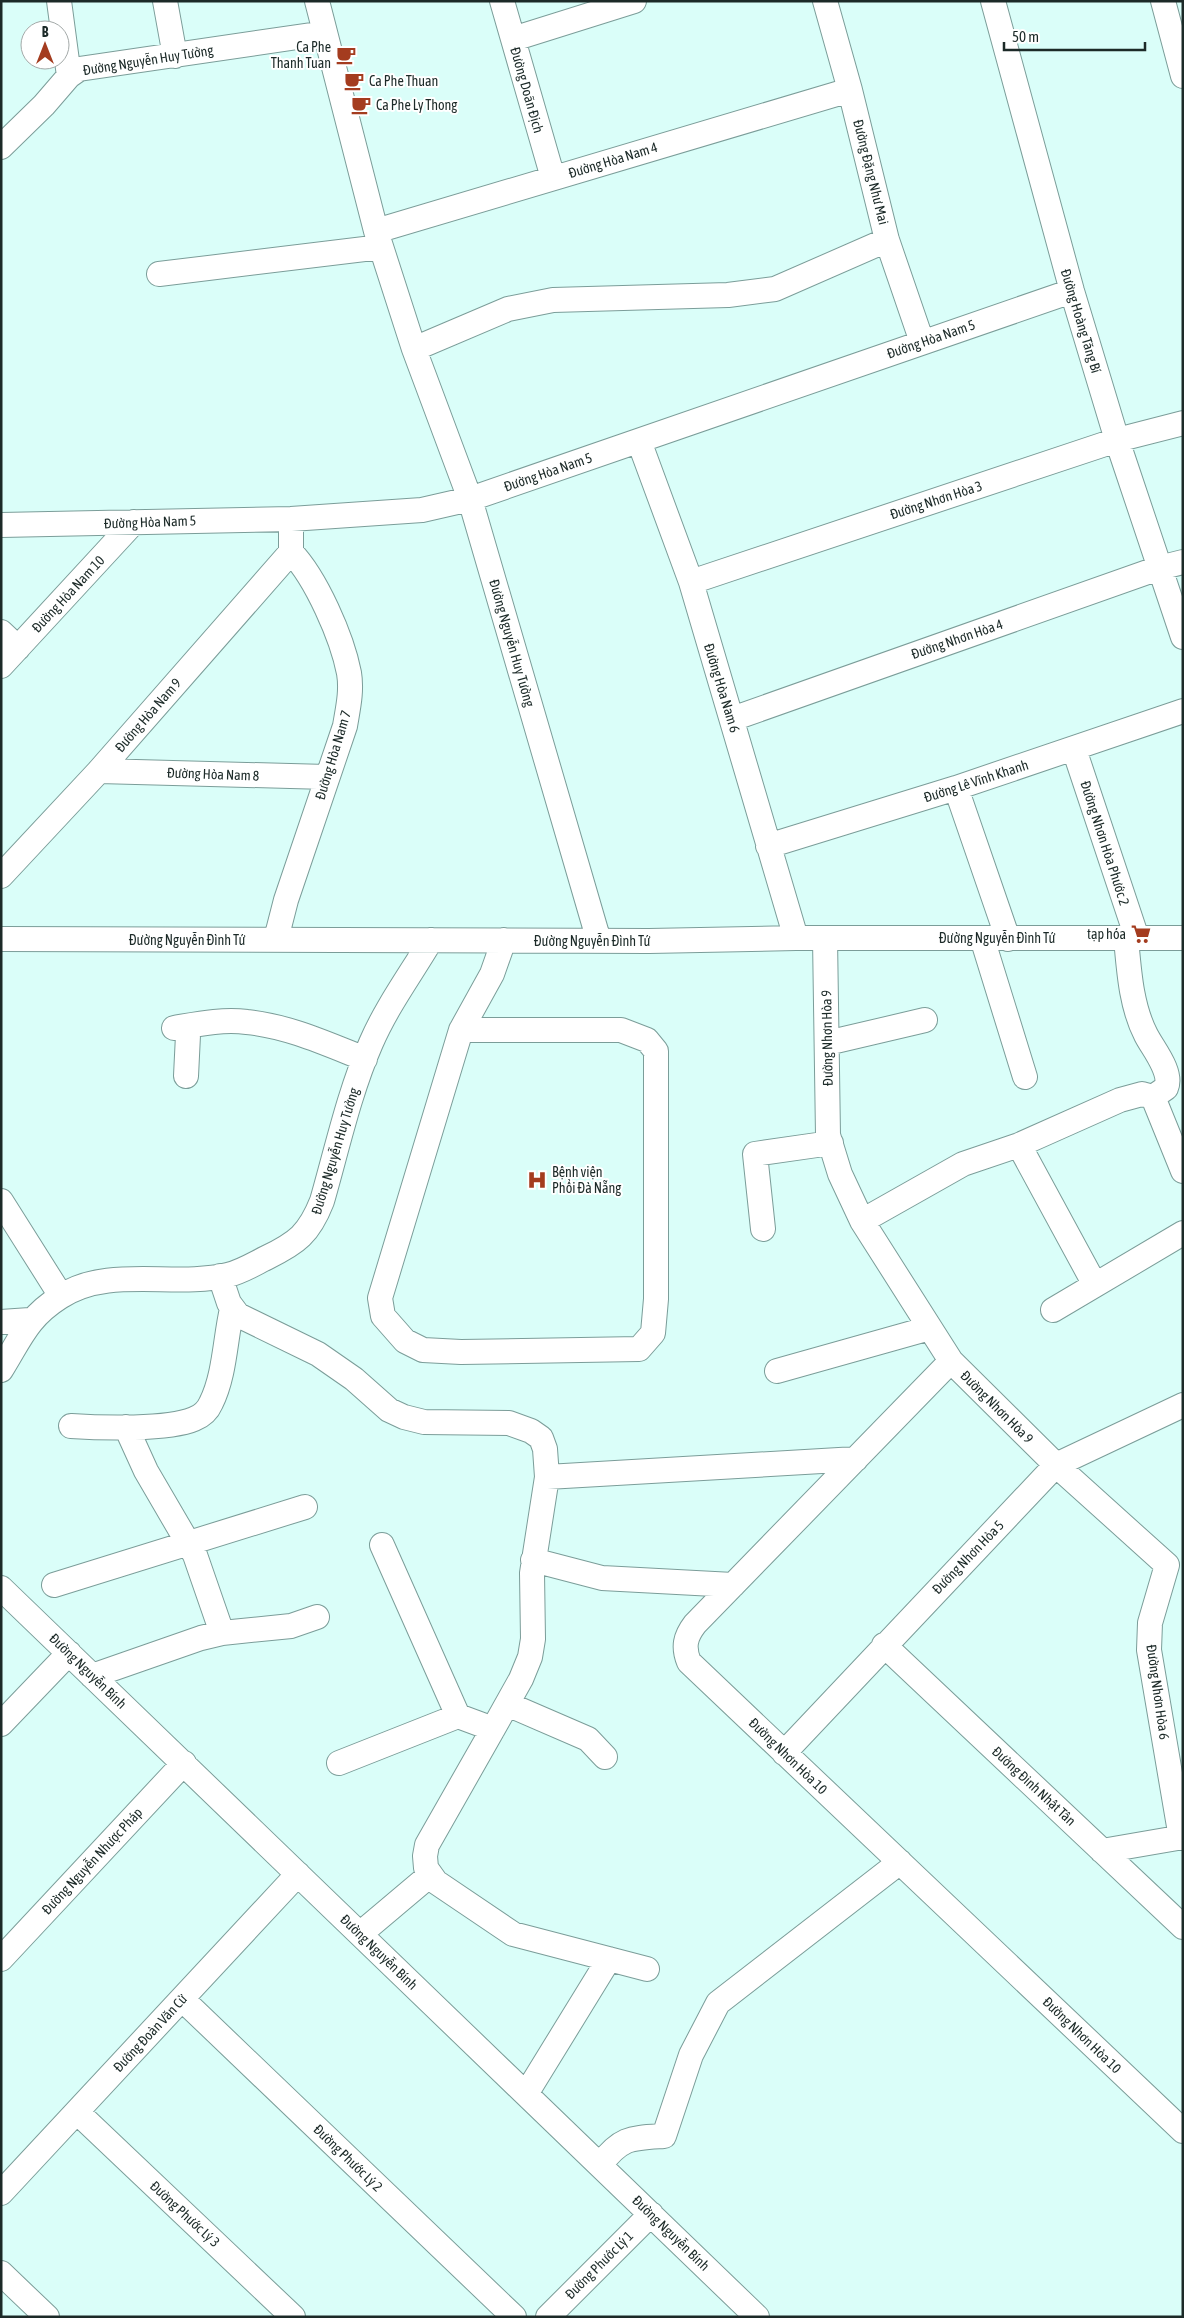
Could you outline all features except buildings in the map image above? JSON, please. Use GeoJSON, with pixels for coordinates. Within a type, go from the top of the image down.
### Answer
{"type":"FeatureCollection","features":[{"type":"Feature","properties":{"kind":"street"},"geometry":{"type":"LineString","coordinates":[[59,1],[69,76]]}},
{"type":"Feature","properties":{"kind":"street"},"geometry":{"type":"LineString","coordinates":[[165,1],[175,56]]}},
{"type":"Feature","properties":{"kind":"street","name":"Đường Nguyễn Huy Tưởng"},"geometry":{"type":"LineString","coordinates":[[316,1],[379,239],[414,349],[470,499],[599,941]]}},
{"type":"Feature","properties":{"kind":"street","name":"Đường Doãn Địch"},"geometry":{"type":"LineString","coordinates":[[502,1],[553,178]]}},
{"type":"Feature","properties":{"kind":"street"},"geometry":{"type":"LineString","coordinates":[[512,39],[634,1]]}},
{"type":"Feature","properties":{"kind":"street","name":"Đường Đặng Như Mai"},"geometry":{"type":"LineString","coordinates":[[826,1],[887,240],[922,342]]}},
{"type":"Feature","properties":{"kind":"street","name":"Đường Hoàng Tăng Bí"},"geometry":{"type":"LineString","coordinates":[[993,1],[1072,291],[1117,440],[1183,637]]}},
{"type":"Feature","properties":{"kind":"street"},"geometry":{"type":"LineString","coordinates":[[1163,1],[1183,76]]}},
{"type":"Feature","properties":{"kind":"street","name":"Đường Nguyễn Huy Tưởng"},"geometry":{"type":"LineString","coordinates":[[1,147],[44,105],[69,76],[80,69],[325,33]]}},
{"type":"Feature","properties":{"kind":"street","name":"Đường Hòa Nam 4"},"geometry":{"type":"LineString","coordinates":[[159,274],[379,239],[553,178],[850,90]]}},
{"type":"Feature","properties":{"kind":"street"},"geometry":{"type":"LineString","coordinates":[[414,349],[508,309],[553,300],[728,295],[775,290],[887,240]]}},
{"type":"Feature","properties":{"kind":"street","name":"Đường Hòa Nam 5"},"geometry":{"type":"LineString","coordinates":[[1,525],[291,519],[422,510],[470,499],[1072,291]]}},
{"type":"Feature","properties":{"kind":"street","name":"Đường Nhơn Hòa 3"},"geometry":{"type":"LineString","coordinates":[[690,582],[1117,440],[1183,423]]}},
{"type":"Feature","properties":{"kind":"street","name":"Đường Hòa Nam 6"},"geometry":{"type":"LineString","coordinates":[[639,440],[690,582],[796,938]]}},
{"type":"Feature","properties":{"kind":"street"},"geometry":{"type":"LineString","coordinates":[[291,519],[292,552]]}},
{"type":"Feature","properties":{"kind":"street","name":"Đường Hòa Nam 10"},"geometry":{"type":"LineString","coordinates":[[1,666],[134,522]]}},
{"type":"Feature","properties":{"kind":"street","name":"Đường Hòa Nam 9"},"geometry":{"type":"LineString","coordinates":[[1,876],[99,771],[292,552]]}},
{"type":"Feature","properties":{"kind":"street","name":"Đường Hòa Nam 7"},"geometry":{"type":"LineString","coordinates":[[276,939],[286,900],[345,726],[350,699],[348,672],[315,584],[305,567],[292,552]]}},
{"type":"Feature","properties":{"kind":"street","name":"Đường Nhơn Hòa 4"},"geometry":{"type":"LineString","coordinates":[[732,719],[1159,568],[1183,562]]}},
{"type":"Feature","properties":{"kind":"street"},"geometry":{"type":"LineString","coordinates":[[1,632],[18,648]]}},
{"type":"Feature","properties":{"kind":"street","name":"Đường Lê Vĩnh Khanh"},"geometry":{"type":"LineString","coordinates":[[768,846],[956,788],[1183,711]]}},
{"type":"Feature","properties":{"kind":"street","name":"Đường Nhơn Hòa Phước 2"},"geometry":{"type":"LineString","coordinates":[[1074,748],[1131,938],[1130,978],[1135,1003],[1145,1033],[1162,1064],[1167,1079],[1166,1088],[1153,1097]]}},
{"type":"Feature","properties":{"kind":"street","name":"Đường Hòa Nam 8"},"geometry":{"type":"LineString","coordinates":[[99,771],[327,777]]}},
{"type":"Feature","properties":{"kind":"street"},"geometry":{"type":"LineString","coordinates":[[956,788],[1008,939]]}},
{"type":"Feature","properties":{"kind":"street","name":"Đường Nguyễn Đình Tứ"},"geometry":{"type":"LineString","coordinates":[[1,940],[599,941],[796,938],[1183,938]]}},
{"type":"Feature","properties":{"kind":"street","name":"Đường Nhơn Hòa 9"},"geometry":{"type":"LineString","coordinates":[[825,938],[828,1135],[840,1174],[862,1221],[951,1361],[1056,1465],[1175,1561]]}},
{"type":"Feature","properties":{"kind":"street"},"geometry":{"type":"LineString","coordinates":[[982,938],[1025,1077]]}},
{"type":"Feature","properties":{"kind":"street","name":"Đường Nguyễn Huy Tưởng"},"geometry":{"type":"LineString","coordinates":[[1,1370],[30,1320],[60,1296],[93,1284],[114,1281],[220,1276],[238,1271],[294,1244],[304,1235],[315,1219],[365,1059],[384,1015],[431,940]]}},
{"type":"Feature","properties":{"kind":"street"},"geometry":{"type":"LineString","coordinates":[[461,1030],[621,1030],[647,1040],[656,1051],[656,1299],[653,1333],[639,1349],[461,1352],[423,1350],[405,1341],[383,1316],[380,1298],[461,1030],[492,974],[504,940]]}},
{"type":"Feature","properties":{"kind":"street"},"geometry":{"type":"LineString","coordinates":[[827,1043],[924,1020]]}},
{"type":"Feature","properties":{"kind":"street"},"geometry":{"type":"LineString","coordinates":[[186,1076],[188,1035],[180,1027],[207,1022],[247,1022],[302,1035],[365,1059]]}},
{"type":"Feature","properties":{"kind":"street"},"geometry":{"type":"LineString","coordinates":[[862,1221],[963,1164],[1019,1145],[1120,1100],[1142,1094],[1153,1097],[1183,1170]]}},
{"type":"Feature","properties":{"kind":"street"},"geometry":{"type":"LineString","coordinates":[[763,1229],[755,1154],[830,1143]]}},
{"type":"Feature","properties":{"kind":"street"},"geometry":{"type":"LineString","coordinates":[[1019,1145],[1095,1285]]}},
{"type":"Feature","properties":{"kind":"street"},"geometry":{"type":"LineString","coordinates":[[1,1201],[60,1296]]}},
{"type":"Feature","properties":{"kind":"street"},"geometry":{"type":"LineString","coordinates":[[1053,1310],[1183,1233]]}},
{"type":"Feature","properties":{"kind":"street"},"geometry":{"type":"LineString","coordinates":[[220,1276],[232,1309],[238,1315],[318,1354],[354,1378],[389,1410],[404,1417],[424,1422],[509,1423],[531,1430],[541,1438],[545,1449],[547,1477],[533,1560],[532,1648],[521,1679],[427,1845],[425,1856],[426,1868],[436,1882],[513,1934],[647,1969]]}},
{"type":"Feature","properties":{"kind":"street"},"geometry":{"type":"LineString","coordinates":[[71,1426],[126,1427],[182,1422],[204,1413],[211,1404],[218,1383],[232,1309]]}},
{"type":"Feature","properties":{"kind":"street"},"geometry":{"type":"LineString","coordinates":[[1,1322],[30,1320]]}},
{"type":"Feature","properties":{"kind":"street"},"geometry":{"type":"LineString","coordinates":[[777,1371],[930,1328]]}},
{"type":"Feature","properties":{"kind":"street","name":"Đường Nhơn Hòa 10"},"geometry":{"type":"LineString","coordinates":[[951,1361],[688,1632],[684,1643],[685,1653],[689,1662],[1183,2131]]}},
{"type":"Feature","properties":{"kind":"street","name":"Đường Nhơn Hòa 5"},"geometry":{"type":"LineString","coordinates":[[784,1753],[1056,1465],[1183,1405]]}},
{"type":"Feature","properties":{"kind":"street"},"geometry":{"type":"LineString","coordinates":[[126,1427],[146,1471],[195,1555],[222,1633]]}},
{"type":"Feature","properties":{"kind":"street"},"geometry":{"type":"LineString","coordinates":[[547,1477],[856,1459]]}},
{"type":"Feature","properties":{"kind":"street"},"geometry":{"type":"LineString","coordinates":[[54,1585],[305,1507]]}},
{"type":"Feature","properties":{"kind":"street"},"geometry":{"type":"LineString","coordinates":[[382,1545],[458,1716]]}},
{"type":"Feature","properties":{"kind":"street"},"geometry":{"type":"LineString","coordinates":[[533,1560],[602,1578],[733,1585]]}},
{"type":"Feature","properties":{"kind":"street","name":"Đường Nhơn Hòa 6"},"geometry":{"type":"LineString","coordinates":[[1175,1561],[1150,1623],[1149,1650],[1182,1837]]}},
{"type":"Feature","properties":{"kind":"street","name":"Đường Nguyễn Bính"},"geometry":{"type":"LineString","coordinates":[[1,1588],[756,2317]]}},
{"type":"Feature","properties":{"kind":"street"},"geometry":{"type":"LineString","coordinates":[[92,1676],[222,1633],[275,1629],[317,1617]]}},
{"type":"Feature","properties":{"kind":"street","name":"Đường Đinh Nhật Tân"},"geometry":{"type":"LineString","coordinates":[[884,1645],[1183,1926]]}},
{"type":"Feature","properties":{"kind":"street"},"geometry":{"type":"LineString","coordinates":[[1,1724],[69,1653]]}},
{"type":"Feature","properties":{"kind":"street"},"geometry":{"type":"LineString","coordinates":[[507,1704],[588,1739],[605,1757]]}},
{"type":"Feature","properties":{"kind":"street"},"geometry":{"type":"LineString","coordinates":[[339,1763],[458,1716],[493,1730]]}},
{"type":"Feature","properties":{"kind":"street","name":"Đường Nguyễn Nhược Pháp"},"geometry":{"type":"LineString","coordinates":[[1,1959],[184,1763]]}},
{"type":"Feature","properties":{"kind":"street"},"geometry":{"type":"LineString","coordinates":[[1102,1851],[1182,1837]]}},
{"type":"Feature","properties":{"kind":"street"},"geometry":{"type":"LineString","coordinates":[[600,2165],[614,2146],[637,2138],[664,2136],[691,2055],[718,2003],[900,1862]]}},
{"type":"Feature","properties":{"kind":"street","name":"Đường Đoàn Văn Cừ"},"geometry":{"type":"LineString","coordinates":[[1,2193],[298,1874]]}},
{"type":"Feature","properties":{"kind":"street"},"geometry":{"type":"LineString","coordinates":[[360,1934],[430,1875]]}},
{"type":"Feature","properties":{"kind":"street"},"geometry":{"type":"LineString","coordinates":[[526,2094],[609,1959]]}},
{"type":"Feature","properties":{"kind":"street","name":"Đường Phước Lý 2"},"geometry":{"type":"LineString","coordinates":[[182,1999],[514,2317]]}},
{"type":"Feature","properties":{"kind":"street","name":"Đường Phước Lý 3"},"geometry":{"type":"LineString","coordinates":[[77,2112],[293,2317]]}},
{"type":"Feature","properties":{"kind":"street","name":"Đường Phước Lý 1"},"geometry":{"type":"LineString","coordinates":[[548,2317],[651,2214]]}},
{"type":"Feature","properties":{"kind":"street"},"geometry":{"type":"LineString","coordinates":[[1,2273],[47,2317]]}},
{"type":"Feature","properties":{"kind":"place","name":"Ca Phe Thanh Tuan"},"geometry":{"type":"Point","coordinates":[346,55]}},
{"type":"Feature","properties":{"kind":"place","name":"Ca Phe Thuan"},"geometry":{"type":"Point","coordinates":[354,81]}},
{"type":"Feature","properties":{"kind":"place","name":"Ca Phe Ly Thong"},"geometry":{"type":"Point","coordinates":[361,105]}},
{"type":"Feature","properties":{"kind":"place","name":"tạp hóa"},"geometry":{"type":"Point","coordinates":[1141,934]}},
{"type":"Feature","properties":{"kind":"place","name":"Bệnh viện Phổi Đà Nẵng"},"geometry":{"type":"Point","coordinates":[537,1180]}}]}
